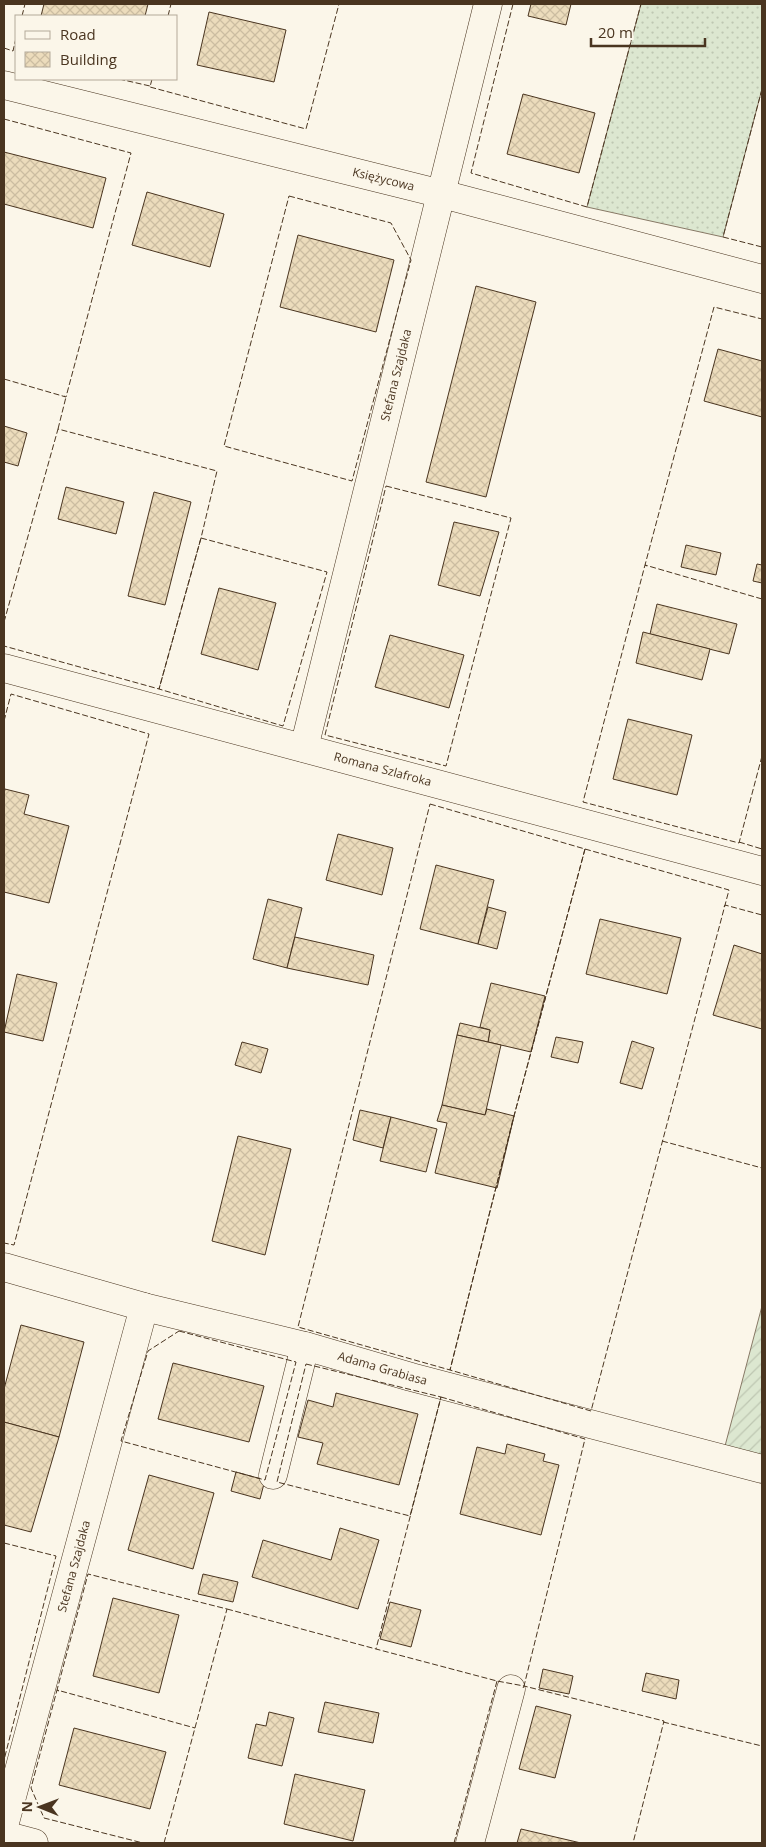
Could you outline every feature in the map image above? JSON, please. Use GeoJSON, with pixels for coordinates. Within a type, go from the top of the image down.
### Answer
{"type":"FeatureCollection","features":[{"type":"Feature","properties":{"kind":"street","name":"Stefana Szajdaka"},"geometry":{"type":"LineString","coordinates":[[304,748],[488,4]]}},
{"type":"Feature","properties":{"kind":"street","name":"Księżycowa"},"geometry":{"type":"LineString","coordinates":[[4,86],[442,194],[762,279]]}},
{"type":"Feature","properties":{"kind":"street","name":"Romana Szlafroka"},"geometry":{"type":"LineString","coordinates":[[4,668],[762,871]]}},
{"type":"Feature","properties":{"kind":"street","name":"Adama Grabiasa"},"geometry":{"type":"LineString","coordinates":[[4,1267],[144,1306],[305,1346],[411,1377],[762,1469]]}},
{"type":"Feature","properties":{"kind":"street","name":"Stefana Szajdaka"},"geometry":{"type":"LineString","coordinates":[[4,1826],[144,1306]]}},
{"type":"Feature","properties":{"kind":"street"},"geometry":{"type":"LineString","coordinates":[[273,1475],[305,1346]]}},
{"type":"Feature","properties":{"kind":"street"},"geometry":{"type":"LineString","coordinates":[[470,1843],[511,1689]]}},
{"type":"Feature","properties":{"kind":"street"},"geometry":{"type":"LineString","coordinates":[[4,1835],[34,1843]]}},
{"type":"Feature","properties":{"kind":"green space"},"geometry":{"type":"Polygon","coordinates":[[[641,4],[762,4],[762,89],[723,237],[587,207],[641,4]]]}},
{"type":"Feature","properties":{"kind":"green space"},"geometry":{"type":"Polygon","coordinates":[[[762,1306],[762,1456],[725,1446],[762,1306]]]}},
{"type":"Feature","properties":{"kind":"building"},"geometry":{"type":"Polygon","coordinates":[[[44,4],[148,4],[145,15],[41,15],[44,4]]]}},
{"type":"Feature","properties":{"kind":"building"},"geometry":{"type":"Polygon","coordinates":[[[531,4],[571,4],[566,25],[528,16],[531,4]]]}},
{"type":"Feature","properties":{"kind":"building"},"geometry":{"type":"Polygon","coordinates":[[[209,12],[286,30],[274,82],[197,65],[209,12]]]}},
{"type":"Feature","properties":{"kind":"building"},"geometry":{"type":"Polygon","coordinates":[[[523,94],[595,113],[579,173],[507,154],[523,94]]]}},
{"type":"Feature","properties":{"kind":"building"},"geometry":{"type":"Polygon","coordinates":[[[4,152],[106,178],[93,228],[4,204],[4,152]]]}},
{"type":"Feature","properties":{"kind":"building"},"geometry":{"type":"Polygon","coordinates":[[[147,192],[224,214],[210,267],[132,245],[147,192]]]}},
{"type":"Feature","properties":{"kind":"building"},"geometry":{"type":"Polygon","coordinates":[[[298,235],[394,260],[376,332],[280,307],[298,235]]]}},
{"type":"Feature","properties":{"kind":"building"},"geometry":{"type":"Polygon","coordinates":[[[476,286],[536,302],[486,497],[426,482],[476,286]]]}},
{"type":"Feature","properties":{"kind":"building"},"geometry":{"type":"Polygon","coordinates":[[[718,349],[762,361],[762,417],[704,401],[718,349]]]}},
{"type":"Feature","properties":{"kind":"building"},"geometry":{"type":"Polygon","coordinates":[[[4,426],[27,433],[18,466],[4,462],[4,426]]]}},
{"type":"Feature","properties":{"kind":"building"},"geometry":{"type":"Polygon","coordinates":[[[66,487],[124,502],[116,534],[58,519],[66,487]]]}},
{"type":"Feature","properties":{"kind":"building"},"geometry":{"type":"Polygon","coordinates":[[[154,492],[191,502],[165,605],[128,596],[154,492]]]}},
{"type":"Feature","properties":{"kind":"building"},"geometry":{"type":"Polygon","coordinates":[[[454,522],[499,532],[480,596],[438,585],[454,522]]]}},
{"type":"Feature","properties":{"kind":"building"},"geometry":{"type":"Polygon","coordinates":[[[686,545],[721,553],[716,575],[681,567],[686,545]]]}},
{"type":"Feature","properties":{"kind":"building"},"geometry":{"type":"Polygon","coordinates":[[[757,564],[762,565],[762,583],[753,581],[757,564]]]}},
{"type":"Feature","properties":{"kind":"building"},"geometry":{"type":"Polygon","coordinates":[[[219,588],[276,603],[258,670],[201,654],[219,588]]]}},
{"type":"Feature","properties":{"kind":"building"},"geometry":{"type":"Polygon","coordinates":[[[657,604],[737,624],[729,654],[650,634],[657,604]]]}},
{"type":"Feature","properties":{"kind":"building"},"geometry":{"type":"Polygon","coordinates":[[[643,632],[710,649],[702,680],[636,663],[643,632]]]}},
{"type":"Feature","properties":{"kind":"building"},"geometry":{"type":"Polygon","coordinates":[[[390,635],[464,655],[449,708],[375,687],[390,635]]]}},
{"type":"Feature","properties":{"kind":"building"},"geometry":{"type":"Polygon","coordinates":[[[628,719],[692,735],[677,795],[613,779],[628,719]]]}},
{"type":"Feature","properties":{"kind":"building"},"geometry":{"type":"Polygon","coordinates":[[[5,789],[29,795],[24,814],[69,826],[49,903],[4,892],[5,789]]]}},
{"type":"Feature","properties":{"kind":"building"},"geometry":{"type":"Polygon","coordinates":[[[338,834],[393,848],[382,895],[326,880],[338,834]]]}},
{"type":"Feature","properties":{"kind":"building"},"geometry":{"type":"Polygon","coordinates":[[[436,865],[494,880],[478,944],[420,929],[436,865]]]}},
{"type":"Feature","properties":{"kind":"building"},"geometry":{"type":"Polygon","coordinates":[[[268,899],[302,908],[287,968],[253,959],[268,899]]]}},
{"type":"Feature","properties":{"kind":"building"},"geometry":{"type":"Polygon","coordinates":[[[488,907],[506,912],[497,949],[478,944],[488,907]]]}},
{"type":"Feature","properties":{"kind":"building"},"geometry":{"type":"Polygon","coordinates":[[[600,919],[681,938],[667,994],[586,974],[600,919]]]}},
{"type":"Feature","properties":{"kind":"building"},"geometry":{"type":"Polygon","coordinates":[[[295,937],[374,955],[368,985],[287,968],[295,937]]]}},
{"type":"Feature","properties":{"kind":"building"},"geometry":{"type":"Polygon","coordinates":[[[734,945],[762,954],[762,1029],[713,1015],[734,945]]]}},
{"type":"Feature","properties":{"kind":"building"},"geometry":{"type":"Polygon","coordinates":[[[17,974],[57,983],[43,1041],[4,1032],[17,974]]]}},
{"type":"Feature","properties":{"kind":"building"},"geometry":{"type":"Polygon","coordinates":[[[491,983],[545,996],[531,1052],[488,1042],[490,1030],[480,1027],[491,983]]]}},
{"type":"Feature","properties":{"kind":"building"},"geometry":{"type":"Polygon","coordinates":[[[460,1023],[490,1030],[488,1042],[457,1035],[460,1023]]]}},
{"type":"Feature","properties":{"kind":"building"},"geometry":{"type":"Polygon","coordinates":[[[457,1035],[501,1045],[485,1115],[442,1105],[457,1035]]]}},
{"type":"Feature","properties":{"kind":"building"},"geometry":{"type":"Polygon","coordinates":[[[556,1037],[583,1042],[578,1063],[551,1057],[556,1037]]]}},
{"type":"Feature","properties":{"kind":"building"},"geometry":{"type":"Polygon","coordinates":[[[632,1041],[654,1048],[642,1089],[620,1083],[632,1041]]]}},
{"type":"Feature","properties":{"kind":"building"},"geometry":{"type":"Polygon","coordinates":[[[242,1042],[268,1049],[261,1073],[235,1065],[242,1042]]]}},
{"type":"Feature","properties":{"kind":"building"},"geometry":{"type":"Polygon","coordinates":[[[442,1105],[485,1115],[487,1109],[514,1116],[497,1188],[435,1173],[447,1123],[437,1121],[442,1105]]]}},
{"type":"Feature","properties":{"kind":"building"},"geometry":{"type":"Polygon","coordinates":[[[360,1110],[391,1117],[383,1148],[353,1140],[360,1110]]]}},
{"type":"Feature","properties":{"kind":"building"},"geometry":{"type":"Polygon","coordinates":[[[391,1117],[437,1129],[426,1172],[380,1161],[391,1117]]]}},
{"type":"Feature","properties":{"kind":"building"},"geometry":{"type":"Polygon","coordinates":[[[238,1136],[291,1149],[265,1255],[212,1241],[238,1136]]]}},
{"type":"Feature","properties":{"kind":"building"},"geometry":{"type":"Polygon","coordinates":[[[21,1325],[84,1342],[59,1437],[4,1422],[4,1389],[21,1325]]]}},
{"type":"Feature","properties":{"kind":"building"},"geometry":{"type":"Polygon","coordinates":[[[173,1363],[264,1386],[249,1442],[158,1419],[173,1363]]]}},
{"type":"Feature","properties":{"kind":"building"},"geometry":{"type":"Polygon","coordinates":[[[336,1393],[418,1414],[399,1485],[317,1464],[323,1443],[298,1437],[308,1400],[333,1407],[336,1393]]]}},
{"type":"Feature","properties":{"kind":"building"},"geometry":{"type":"Polygon","coordinates":[[[4,1422],[59,1437],[31,1532],[4,1525],[4,1422]]]}},
{"type":"Feature","properties":{"kind":"building"},"geometry":{"type":"Polygon","coordinates":[[[507,1444],[545,1454],[543,1461],[559,1465],[541,1535],[460,1514],[477,1447],[505,1454],[507,1444]]]}},
{"type":"Feature","properties":{"kind":"building"},"geometry":{"type":"Polygon","coordinates":[[[236,1472],[265,1480],[260,1499],[231,1491],[236,1472]]]}},
{"type":"Feature","properties":{"kind":"building"},"geometry":{"type":"Polygon","coordinates":[[[149,1475],[214,1493],[193,1569],[128,1550],[149,1475]]]}},
{"type":"Feature","properties":{"kind":"building"},"geometry":{"type":"Polygon","coordinates":[[[340,1528],[379,1540],[358,1609],[252,1577],[263,1540],[331,1560],[340,1528]]]}},
{"type":"Feature","properties":{"kind":"building"},"geometry":{"type":"Polygon","coordinates":[[[203,1574],[238,1582],[233,1602],[198,1594],[203,1574]]]}},
{"type":"Feature","properties":{"kind":"building"},"geometry":{"type":"Polygon","coordinates":[[[113,1598],[179,1615],[159,1693],[93,1676],[113,1598]]]}},
{"type":"Feature","properties":{"kind":"building"},"geometry":{"type":"Polygon","coordinates":[[[390,1602],[421,1610],[411,1647],[380,1639],[390,1602]]]}},
{"type":"Feature","properties":{"kind":"building"},"geometry":{"type":"Polygon","coordinates":[[[543,1669],[573,1676],[569,1694],[539,1688],[543,1669]]]}},
{"type":"Feature","properties":{"kind":"building"},"geometry":{"type":"Polygon","coordinates":[[[646,1673],[679,1680],[676,1699],[642,1691],[646,1673]]]}},
{"type":"Feature","properties":{"kind":"building"},"geometry":{"type":"Polygon","coordinates":[[[325,1702],[379,1713],[373,1743],[318,1732],[325,1702]]]}},
{"type":"Feature","properties":{"kind":"building"},"geometry":{"type":"Polygon","coordinates":[[[536,1706],[571,1715],[555,1778],[519,1769],[536,1706]]]}},
{"type":"Feature","properties":{"kind":"building"},"geometry":{"type":"Polygon","coordinates":[[[269,1712],[294,1718],[282,1766],[248,1758],[256,1724],[266,1726],[269,1712]]]}},
{"type":"Feature","properties":{"kind":"building"},"geometry":{"type":"Polygon","coordinates":[[[74,1728],[166,1752],[150,1809],[59,1785],[74,1728]]]}},
{"type":"Feature","properties":{"kind":"building"},"geometry":{"type":"Polygon","coordinates":[[[295,1774],[365,1790],[353,1841],[284,1824],[295,1774]]]}},
{"type":"Feature","properties":{"kind":"building"},"geometry":{"type":"Polygon","coordinates":[[[521,1829],[581,1843],[517,1843],[521,1829]]]}},
{"type":"Feature","properties":{"kind":"fence"},"geometry":{"type":"LineString","coordinates":[[22,15],[25,4]]}},
{"type":"Feature","properties":{"kind":"fence"},"geometry":{"type":"LineString","coordinates":[[168,15],[171,4]]}},
{"type":"Feature","properties":{"kind":"fence"},"geometry":{"type":"LineString","coordinates":[[152,80],[150,87],[306,129],[339,4]]}},
{"type":"Feature","properties":{"kind":"fence"},"geometry":{"type":"LineString","coordinates":[[513,4],[471,173],[587,207],[641,4]]}},
{"type":"Feature","properties":{"kind":"fence"},"geometry":{"type":"LineString","coordinates":[[4,48],[13,51],[15,42]]}},
{"type":"Feature","properties":{"kind":"fence"},"geometry":{"type":"LineString","coordinates":[[123,80],[150,86]]}},
{"type":"Feature","properties":{"kind":"fence"},"geometry":{"type":"LineString","coordinates":[[762,89],[723,237],[762,247]]}},
{"type":"Feature","properties":{"kind":"fence"},"geometry":{"type":"LineString","coordinates":[[4,119],[131,153],[66,397],[4,379]]}},
{"type":"Feature","properties":{"kind":"fence"},"geometry":{"type":"LineString","coordinates":[[289,196],[391,223],[411,260],[352,481],[224,446],[289,196]]}},
{"type":"Feature","properties":{"kind":"fence"},"geometry":{"type":"LineString","coordinates":[[647,566],[645,565],[714,307],[762,319]]}},
{"type":"Feature","properties":{"kind":"fence"},"geometry":{"type":"LineString","coordinates":[[58,429],[66,397],[64,396]]}},
{"type":"Feature","properties":{"kind":"fence"},"geometry":{"type":"LineString","coordinates":[[4,622],[58,429],[217,471],[201,538],[159,689],[4,646]]}},
{"type":"Feature","properties":{"kind":"fence"},"geometry":{"type":"LineString","coordinates":[[386,486],[511,518],[446,766],[325,735],[386,486]]}},
{"type":"Feature","properties":{"kind":"fence"},"geometry":{"type":"LineString","coordinates":[[201,538],[327,572],[283,726],[159,689],[201,538]]}},
{"type":"Feature","properties":{"kind":"fence"},"geometry":{"type":"LineString","coordinates":[[762,599],[645,565],[583,802],[739,843],[762,756]]}},
{"type":"Feature","properties":{"kind":"fence"},"geometry":{"type":"LineString","coordinates":[[4,721],[11,694],[149,734],[14,1245],[4,1243]]}},
{"type":"Feature","properties":{"kind":"fence"},"geometry":{"type":"LineString","coordinates":[[430,804],[585,849],[514,1116],[450,1370],[298,1327],[430,804]]}},
{"type":"Feature","properties":{"kind":"fence"},"geometry":{"type":"LineString","coordinates":[[739,842],[762,849]]}},
{"type":"Feature","properties":{"kind":"fence"},"geometry":{"type":"LineString","coordinates":[[585,849],[729,890],[591,1411],[450,1370],[514,1116],[585,849]]}},
{"type":"Feature","properties":{"kind":"fence"},"geometry":{"type":"LineString","coordinates":[[724,907],[725,905],[762,915]]}},
{"type":"Feature","properties":{"kind":"fence"},"geometry":{"type":"LineString","coordinates":[[662,1141],[762,1168]]}},
{"type":"Feature","properties":{"kind":"fence"},"geometry":{"type":"LineString","coordinates":[[179,1331],[296,1362],[265,1480],[121,1441],[148,1351],[179,1331]]}},
{"type":"Feature","properties":{"kind":"fence"},"geometry":{"type":"LineString","coordinates":[[306,1364],[441,1397],[410,1516],[277,1482],[306,1364]]}},
{"type":"Feature","properties":{"kind":"fence"},"geometry":{"type":"LineString","coordinates":[[441,1397],[585,1439],[524,1686],[497,1681],[376,1649],[441,1397]]}},
{"type":"Feature","properties":{"kind":"fence"},"geometry":{"type":"LineString","coordinates":[[4,1543],[56,1556],[4,1760]]}},
{"type":"Feature","properties":{"kind":"fence"},"geometry":{"type":"LineString","coordinates":[[164,1843],[227,1609],[88,1574],[57,1690],[195,1728]]}},
{"type":"Feature","properties":{"kind":"fence"},"geometry":{"type":"LineString","coordinates":[[227,1609],[376,1649]]}},
{"type":"Feature","properties":{"kind":"fence"},"geometry":{"type":"LineString","coordinates":[[454,1843],[497,1681],[495,1680]]}},
{"type":"Feature","properties":{"kind":"fence"},"geometry":{"type":"LineString","coordinates":[[523,1688],[524,1686],[664,1721],[633,1843]]}},
{"type":"Feature","properties":{"kind":"fence"},"geometry":{"type":"LineString","coordinates":[[59,1691],[57,1690],[31,1788],[44,1818],[143,1843]]}},
{"type":"Feature","properties":{"kind":"fence"},"geometry":{"type":"LineString","coordinates":[[663,1722],[762,1746]]}}]}
